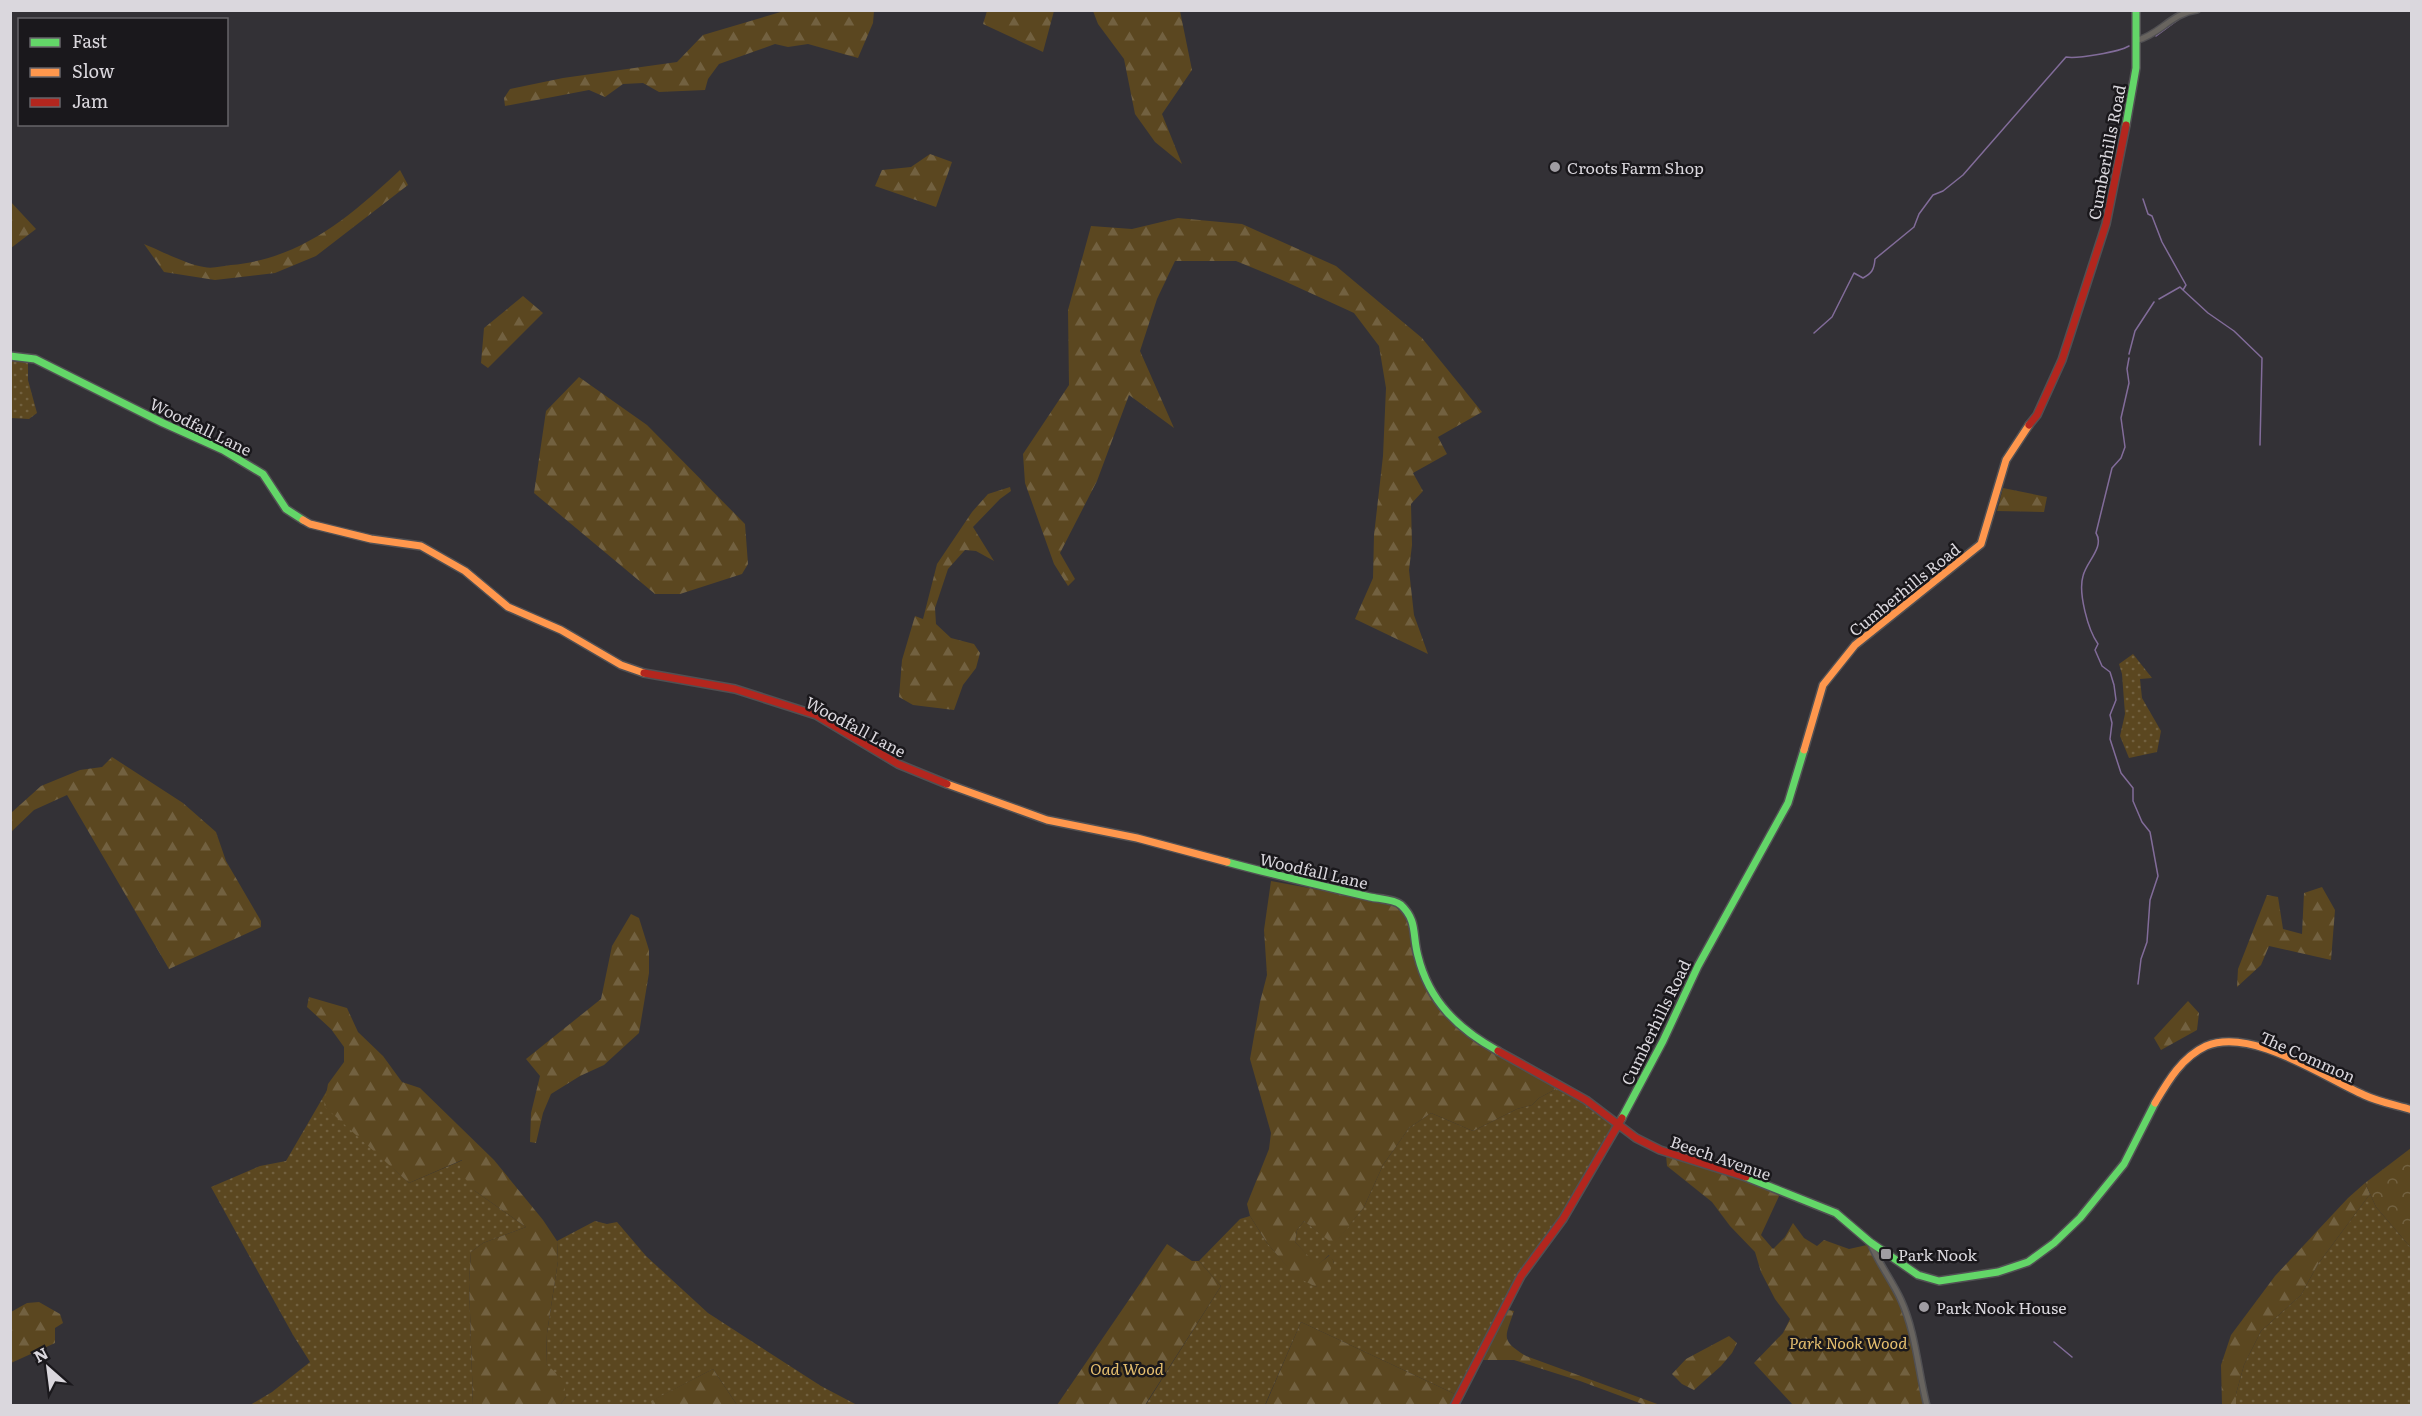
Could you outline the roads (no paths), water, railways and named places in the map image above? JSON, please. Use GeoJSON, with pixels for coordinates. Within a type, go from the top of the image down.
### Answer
{"type":"FeatureCollection","features":[{"type":"Feature","properties":{"kind":"street","name":"Cumberhills Road"},"geometry":{"type":"LineString","coordinates":[[1454,1406],[1521,1276],[1563,1219],[1618,1125],[1663,1041],[1703,955],[1788,803],[1823,685],[1855,645],[1970,555],[1980,543],[2006,460],[2012,448],[2037,415],[2062,360],[2106,224],[2130,108],[2138,40],[2136,10]]}},
{"type":"Feature","properties":{"kind":"street"},"geometry":{"type":"LineString","coordinates":[[2138,40],[2150,36],[2185,12],[2197,10]]}},
{"type":"Feature","properties":{"kind":"street","name":"Woodfall Lane"},"geometry":{"type":"LineString","coordinates":[[10,356],[35,359],[56,368],[163,423],[224,450],[263,474],[286,509],[310,524],[365,538],[421,546],[465,571],[508,607],[561,630],[592,651],[621,665],[641,672],[735,689],[804,711],[898,764],[964,791],[1047,820],[1137,838],[1293,880],[1399,903],[1411,914],[1413,920],[1421,970],[1437,999],[1455,1022],[1477,1039],[1586,1100],[1618,1125]]}},
{"type":"Feature","properties":{"kind":"street","name":"The Common"},"geometry":{"type":"LineString","coordinates":[[1820,1207],[1843,1216],[1870,1242],[1918,1275],[1939,1281],[2015,1268],[2028,1262],[2069,1227],[2103,1192],[2123,1166],[2139,1139],[2160,1092],[2170,1076],[2193,1055],[2212,1045],[2228,1042],[2269,1051],[2366,1097],[2412,1110]]}},
{"type":"Feature","properties":{"kind":"street","name":"Beech Avenue"},"geometry":{"type":"LineString","coordinates":[[1618,1125],[1636,1138],[1660,1150],[1742,1175],[1820,1207]]}},
{"type":"Feature","properties":{"kind":"street"},"geometry":{"type":"LineString","coordinates":[[1870,1242],[1901,1300],[1911,1327],[1927,1406]]}},
{"type":"Feature","properties":{"kind":"waterway"},"geometry":{"type":"LineString","coordinates":[[2156,36],[2179,19]]}},
{"type":"Feature","properties":{"kind":"waterway"},"geometry":{"type":"LineString","coordinates":[[1814,333],[1832,317],[1854,273],[1863,278],[1870,273],[1875,259],[1914,227],[1919,214],[1933,195],[1943,191],[1963,175],[2066,57],[2116,51],[2129,46]]}},
{"type":"Feature","properties":{"kind":"waterway"},"geometry":{"type":"LineString","coordinates":[[2143,199],[2148,214],[2152,216],[2162,242],[2186,285],[2183,290],[2208,313],[2234,331],[2262,358],[2260,445]]}},
{"type":"Feature","properties":{"kind":"waterway"},"geometry":{"type":"LineString","coordinates":[[2159,299],[2180,287],[2183,290]]}},
{"type":"Feature","properties":{"kind":"waterway"},"geometry":{"type":"LineString","coordinates":[[2129,354],[2135,331],[2154,302]]}},
{"type":"Feature","properties":{"kind":"waterway"},"geometry":{"type":"LineString","coordinates":[[2129,358],[2127,369],[2129,383],[2121,418],[2125,447],[2121,458],[2112,468],[2096,533],[2097,549],[2083,576],[2082,592],[2088,621],[2098,644],[2095,650],[2102,666],[2110,672],[2114,685],[2116,700],[2110,715],[2112,723],[2110,739],[2121,773],[2133,788],[2133,801],[2142,822],[2150,832],[2158,876],[2150,900],[2147,942],[2141,959],[2138,984]]}},
{"type":"Feature","properties":{"kind":"waterway"},"geometry":{"type":"LineString","coordinates":[[2054,1342],[2072,1357]]}},
{"type":"Feature","properties":{"kind":"place","name":"Croots Farm Shop"},"geometry":{"type":"Point","coordinates":[1555,167]}},
{"type":"Feature","properties":{"kind":"place","name":"Park Nook"},"geometry":{"type":"Point","coordinates":[1886,1254]}},
{"type":"Feature","properties":{"kind":"place","name":"Park Nook House"},"geometry":{"type":"Point","coordinates":[1924,1307]}},
{"type":"Feature","properties":{"kind":"park label","name":"Park Nook Wood"},"geometry":{"type":"Point","coordinates":[1848,1342]}},
{"type":"Feature","properties":{"kind":"park label","name":"Oad Wood"},"geometry":{"type":"Point","coordinates":[1127,1368]}}]}
